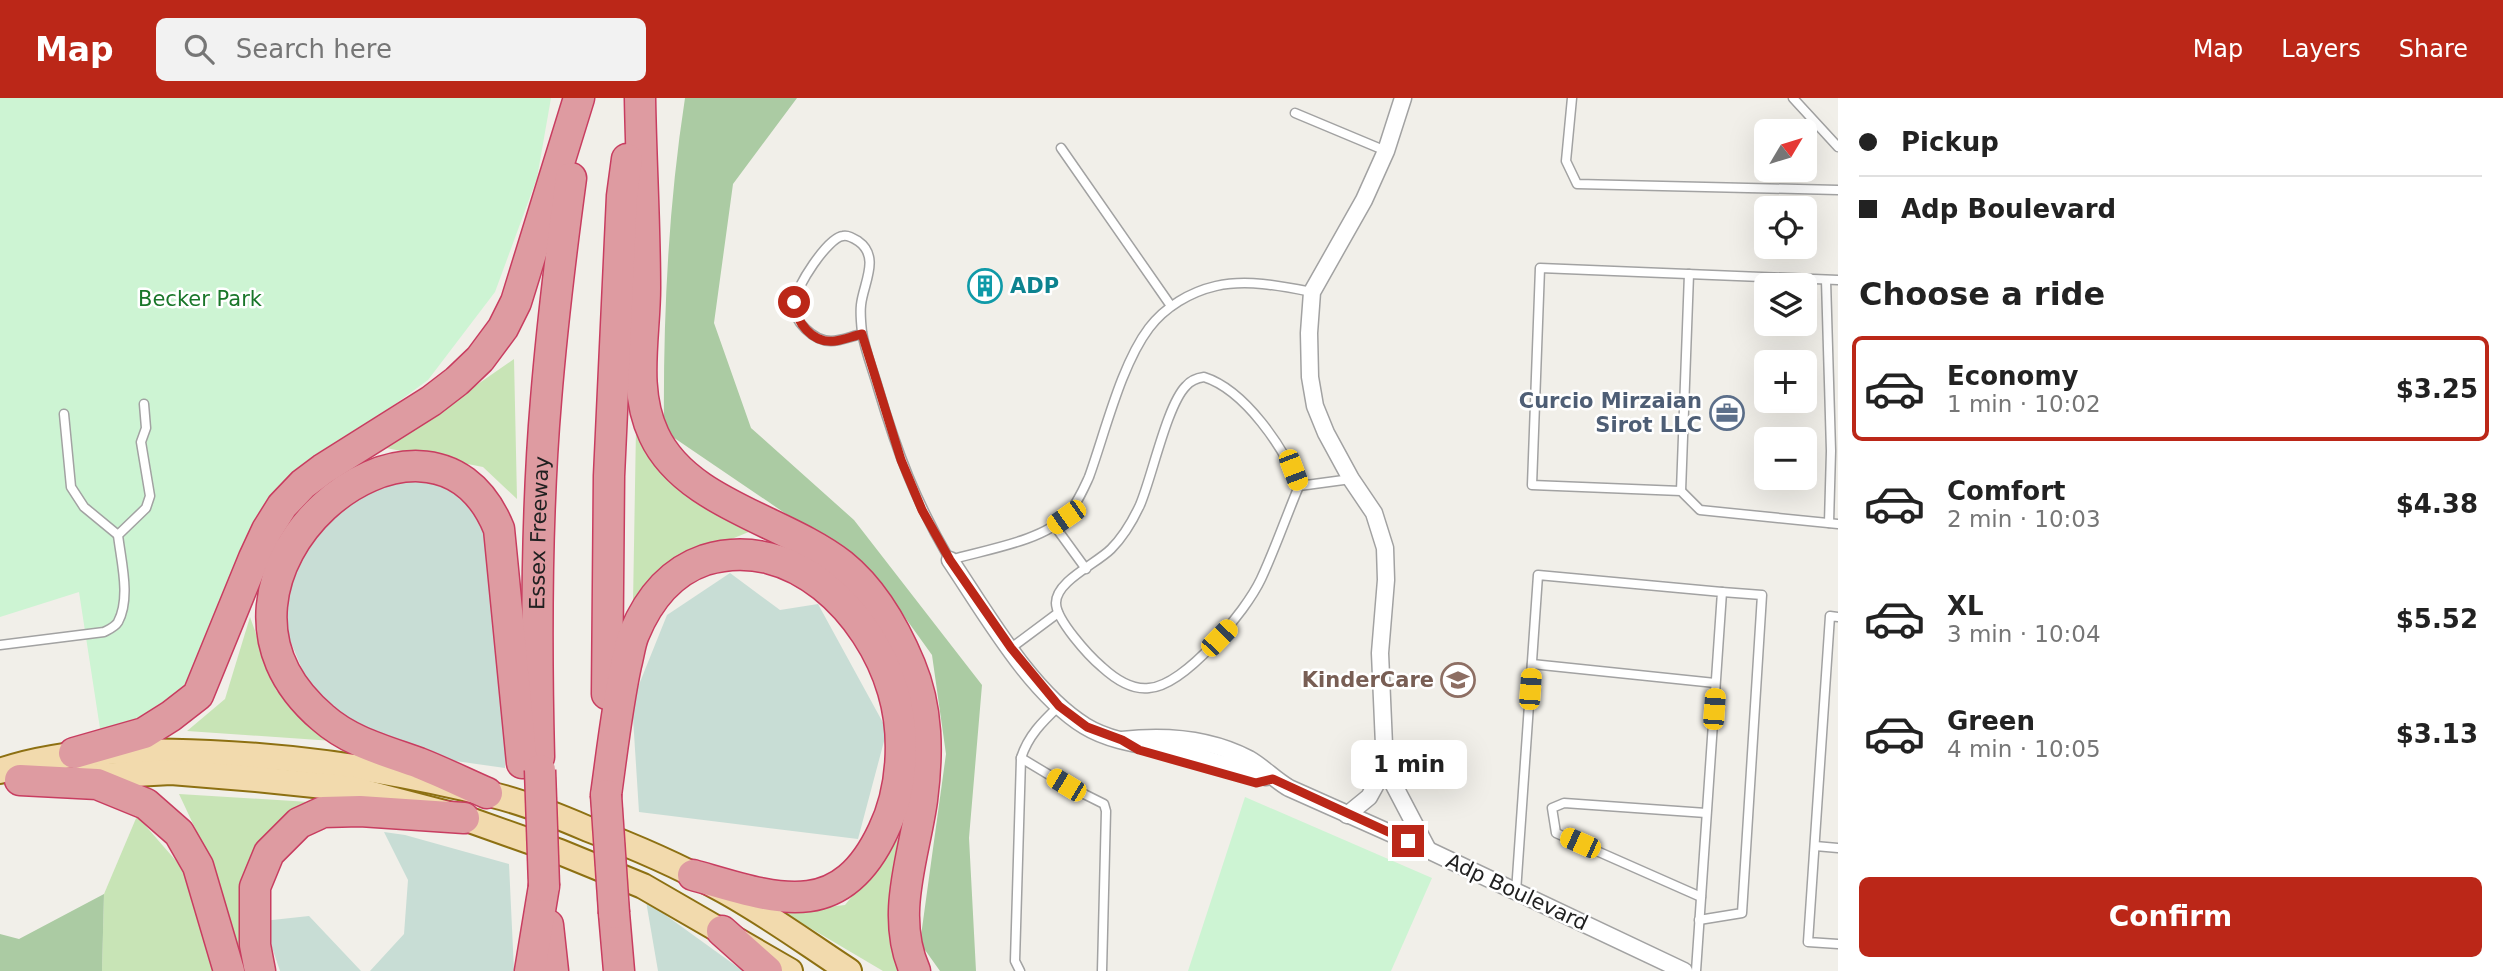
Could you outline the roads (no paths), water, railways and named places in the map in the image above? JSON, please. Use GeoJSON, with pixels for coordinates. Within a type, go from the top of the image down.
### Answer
{"type":"FeatureCollection","features":[{"type":"Feature","properties":{"kind":"highway"},"geometry":{"type":"LineString","coordinates":[[74,753],[144,733],[172,716],[198,695],[254,558],[282,506],[303,484],[323,469],[432,401],[480,359],[503,328],[516,302],[581,98]]}},
{"type":"Feature","properties":{"kind":"highway","name":"Essex Freeway"},"geometry":{"type":"LineString","coordinates":[[553,971],[541,826],[531,767],[545,403],[557,278],[581,98]]}},
{"type":"Feature","properties":{"kind":"highway"},"geometry":{"type":"LineString","coordinates":[[620,966],[606,796],[611,450],[622,196],[637,98]]}},
{"type":"Feature","properties":{"kind":"highway"},"geometry":{"type":"LineString","coordinates":[[637,98],[645,289],[641,386],[644,411],[662,449],[688,478],[709,492],[816,548],[842,565],[879,607],[911,667],[926,724],[922,800],[907,879],[902,923],[907,953],[915,971]]}},
{"type":"Feature","properties":{"kind":"highway"},"geometry":{"type":"LineString","coordinates":[[487,793],[367,745],[344,732],[309,706],[278,660],[271,618],[280,571],[302,530],[321,507],[338,494],[380,472],[423,465],[448,474],[468,486],[494,515],[499,529],[531,767]]}},
{"type":"Feature","properties":{"kind":"highway"},"geometry":{"type":"LineString","coordinates":[[606,796],[622,683],[633,636],[648,606],[660,589],[676,575],[698,563],[725,554],[749,554],[772,558],[797,568],[838,599],[866,634],[883,664],[894,692],[900,724],[901,758],[896,791],[889,819],[876,847],[861,869],[839,887],[813,897],[792,898],[752,892],[693,875]]}},
{"type":"Feature","properties":{"kind":"highway"},"geometry":{"type":"LineString","coordinates":[[7,778],[97,784],[146,804],[179,833],[198,866],[229,971]]}},
{"type":"Feature","properties":{"kind":"highway"},"geometry":{"type":"LineString","coordinates":[[260,971],[255,944],[255,887],[269,853],[299,823],[323,812],[360,811],[464,818]]}},
{"type":"Feature","properties":{"kind":"highway"},"geometry":{"type":"LineString","coordinates":[[530,971],[544,886]]}},
{"type":"Feature","properties":{"kind":"highway"},"geometry":{"type":"LineString","coordinates":[[722,931],[767,971]]}},
{"type":"Feature","properties":{"kind":"main road"},"geometry":{"type":"LineString","coordinates":[[7,778],[19,765],[74,753],[131,751],[256,755],[345,767],[487,793],[559,817],[652,854],[721,889],[849,971]]}},
{"type":"Feature","properties":{"kind":"main road"},"geometry":{"type":"LineString","coordinates":[[7,778],[171,772],[353,789],[464,818],[560,852],[643,886],[790,971]]}},
{"type":"Feature","properties":{"kind":"street"},"geometry":{"type":"LineString","coordinates":[[1404,98],[1386,151],[1364,200],[1312,292],[1310,377],[1315,406],[1326,433],[1351,479],[1374,513],[1385,548],[1386,580],[1380,653],[1385,768],[1428,850]]}},
{"type":"Feature","properties":{"kind":"street","name":"Adp Boulevard"},"geometry":{"type":"LineString","coordinates":[[950,560],[1011,648],[1059,706],[1087,727],[1122,740],[1139,750],[1256,783],[1273,779]]}},
{"type":"Feature","properties":{"kind":"street","name":"Adp Boulevard"},"geometry":{"type":"LineString","coordinates":[[1122,740],[1153,737],[1188,739],[1215,745],[1251,760],[1273,779],[1347,815],[1428,850],[1684,971]]}},
{"type":"Feature","properties":{"kind":"street"},"geometry":{"type":"LineString","coordinates":[[1347,815],[1370,797],[1385,768]]}},
{"type":"Feature","properties":{"kind":"lane"},"geometry":{"type":"LineString","coordinates":[[1572,98],[1566,162],[1577,184],[1838,190]]}},
{"type":"Feature","properties":{"kind":"lane"},"geometry":{"type":"LineString","coordinates":[[1793,98],[1838,148]]}},
{"type":"Feature","properties":{"kind":"lane"},"geometry":{"type":"LineString","coordinates":[[1295,113],[1386,151]]}},
{"type":"Feature","properties":{"kind":"lane"},"geometry":{"type":"LineString","coordinates":[[1061,148],[1171,306]]}},
{"type":"Feature","properties":{"kind":"lane"},"geometry":{"type":"LineString","coordinates":[[862,334],[825,341],[805,329],[795,310],[794,302],[798,291],[822,253],[834,238],[842,236],[849,236],[862,244],[869,257],[870,265],[861,305],[862,334],[901,460],[924,514],[950,560],[1037,535],[1066,517],[1080,498],[1135,351],[1150,327],[1171,306],[1194,293],[1243,283],[1312,292]]}},
{"type":"Feature","properties":{"kind":"lane"},"geometry":{"type":"LineString","coordinates":[[1826,280],[1834,451],[1833,523],[1700,510],[1681,491],[1532,485],[1540,268],[1838,280]]}},
{"type":"Feature","properties":{"kind":"lane"},"geometry":{"type":"LineString","coordinates":[[1681,491],[1689,274]]}},
{"type":"Feature","properties":{"kind":"lane"},"geometry":{"type":"LineString","coordinates":[[1196,378],[1214,380],[1250,411],[1283,454],[1299,486],[1260,581],[1247,603],[1229,628],[1208,649],[1163,685],[1139,688],[1109,673],[1083,648],[1058,613],[1057,596],[1066,582],[1086,569],[1113,548],[1126,530],[1140,505],[1175,404],[1187,385],[1196,378]]}},
{"type":"Feature","properties":{"kind":"lane"},"geometry":{"type":"LineString","coordinates":[[118,535],[146,508],[150,496],[145,480],[141,442],[146,428],[144,404]]}},
{"type":"Feature","properties":{"kind":"lane"},"geometry":{"type":"LineString","coordinates":[[0,645],[104,632],[117,625],[122,609],[124,596],[118,535],[84,507],[71,486],[64,414]]}},
{"type":"Feature","properties":{"kind":"lane"},"geometry":{"type":"LineString","coordinates":[[1299,486],[1351,479]]}},
{"type":"Feature","properties":{"kind":"lane"},"geometry":{"type":"LineString","coordinates":[[1054,525],[1086,569]]}},
{"type":"Feature","properties":{"kind":"lane"},"geometry":{"type":"LineString","coordinates":[[1516,892],[1538,575],[1762,595],[1742,913],[1699,920]]}},
{"type":"Feature","properties":{"kind":"lane"},"geometry":{"type":"LineString","coordinates":[[1696,971],[1721,592]]}},
{"type":"Feature","properties":{"kind":"lane"},"geometry":{"type":"LineString","coordinates":[[1011,648],[1058,613]]}},
{"type":"Feature","properties":{"kind":"lane"},"geometry":{"type":"LineString","coordinates":[[1838,617],[1830,616],[1808,942],[1838,944]]}},
{"type":"Feature","properties":{"kind":"lane"},"geometry":{"type":"LineString","coordinates":[[1532,664],[1715,683]]}},
{"type":"Feature","properties":{"kind":"lane"},"geometry":{"type":"LineString","coordinates":[[1020,971],[1014,961],[1021,758],[1032,734],[1059,706]]}},
{"type":"Feature","properties":{"kind":"lane"},"geometry":{"type":"LineString","coordinates":[[1021,758],[1104,804],[1102,971]]}},
{"type":"Feature","properties":{"kind":"lane"},"geometry":{"type":"LineString","coordinates":[[1701,897],[1556,832],[1552,808],[1564,803],[1706,813]]}},
{"type":"Feature","properties":{"kind":"lane"},"geometry":{"type":"LineString","coordinates":[[1815,846],[1838,848]]}},
{"type":"Feature","properties":{"kind":"place","name":"ADP"},"geometry":{"type":"Point","coordinates":[985,286]}},
{"type":"Feature","properties":{"kind":"place","name":"Curcio Mirzaian Sirot LLC"},"geometry":{"type":"Point","coordinates":[1727,413]}},
{"type":"Feature","properties":{"kind":"place","name":"KinderCare"},"geometry":{"type":"Point","coordinates":[1458,680]}},
{"type":"Feature","properties":{"kind":"park label","name":"Becker Park"},"geometry":{"type":"Point","coordinates":[200,299]}}]}
